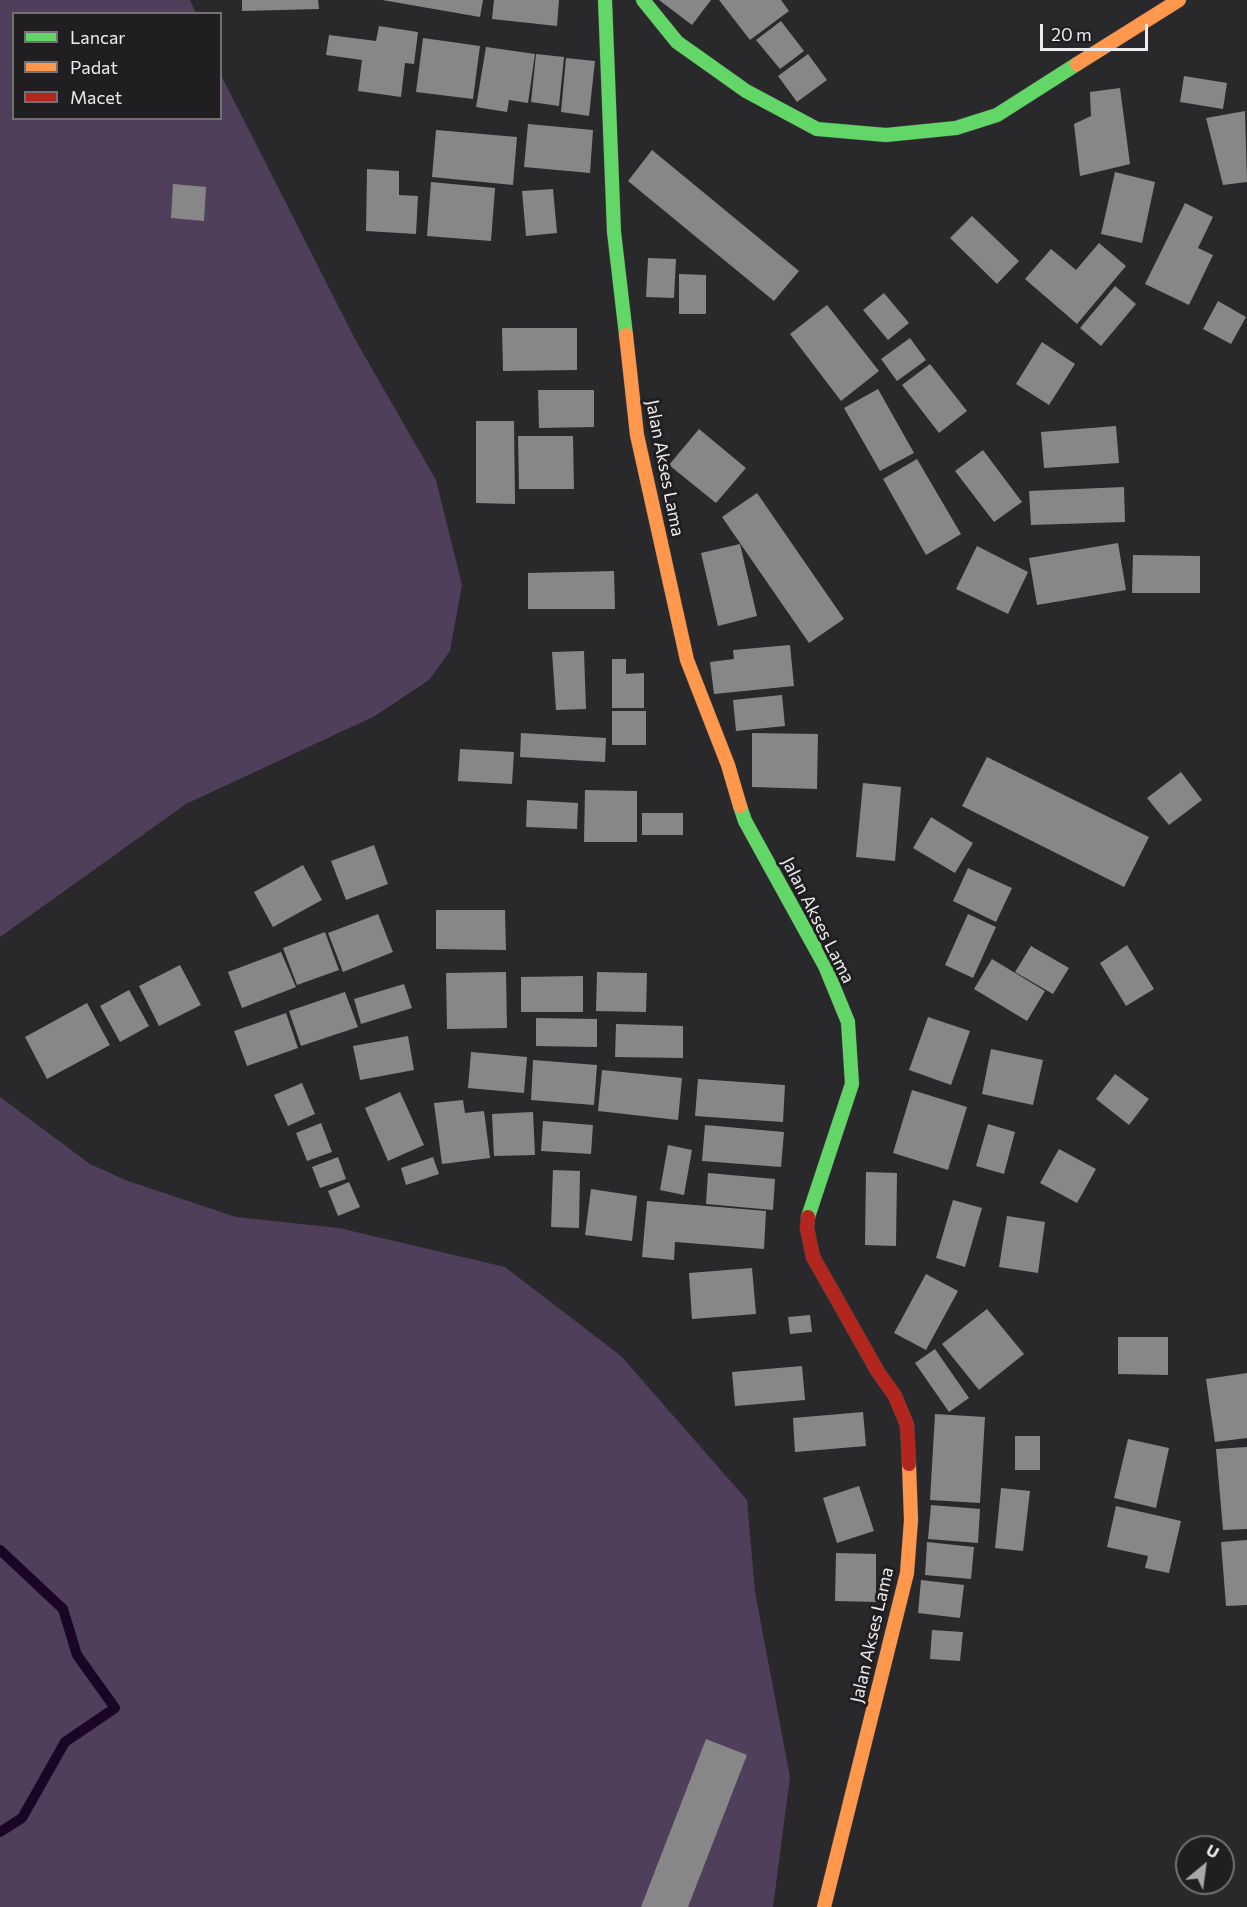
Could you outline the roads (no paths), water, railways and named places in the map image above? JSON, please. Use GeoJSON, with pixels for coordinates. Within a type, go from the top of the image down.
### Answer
{"type":"FeatureCollection","features":[{"type":"Feature","properties":{"kind":"street","name":"Jalan Akses Lama"},"geometry":{"type":"LineString","coordinates":[[605,0],[615,232],[637,435],[687,660],[728,765],[744,821],[825,966],[848,1022],[852,1084],[809,1211],[807,1228],[813,1257],[878,1372],[895,1396],[907,1425],[911,1520],[907,1573],[824,1907]]}},
{"type":"Feature","properties":{"kind":"street"},"geometry":{"type":"LineString","coordinates":[[643,0],[677,42],[746,92],[817,129],[886,135],[956,128],[997,115],[1112,45],[1179,0]]}},
{"type":"Feature","properties":{"kind":"waterway"},"geometry":{"type":"LineString","coordinates":[[0,1550],[63,1609],[77,1655],[115,1708],[65,1742],[22,1818],[0,1832]]}}]}
